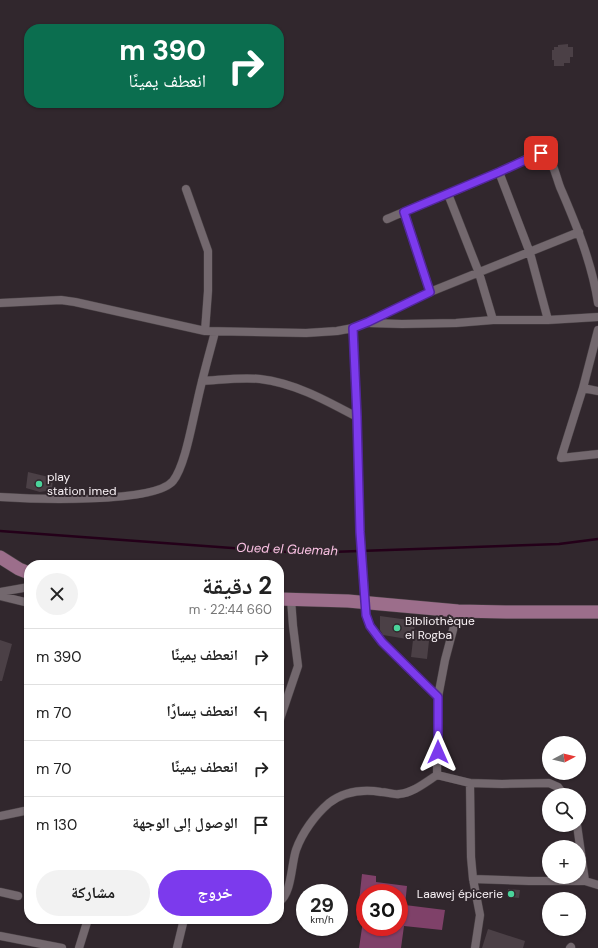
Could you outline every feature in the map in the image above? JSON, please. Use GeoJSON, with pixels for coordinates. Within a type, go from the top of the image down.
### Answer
{"type":"FeatureCollection","features":[{"type":"Feature","properties":{"kind":"main road"},"geometry":{"type":"LineString","coordinates":[[0,557],[24,571]]}},
{"type":"Feature","properties":{"kind":"main road"},"geometry":{"type":"LineString","coordinates":[[285,599],[365,602],[458,611],[598,612]]}},
{"type":"Feature","properties":{"kind":"street"},"geometry":{"type":"LineString","coordinates":[[387,219],[541,153],[545,153],[552,166],[579,232],[598,300]]}},
{"type":"Feature","properties":{"kind":"street"},"geometry":{"type":"LineString","coordinates":[[499,172],[530,253],[548,320]]}},
{"type":"Feature","properties":{"kind":"street"},"geometry":{"type":"LineString","coordinates":[[186,189],[208,251],[208,291],[205,331]]}},
{"type":"Feature","properties":{"kind":"street"},"geometry":{"type":"LineString","coordinates":[[448,194],[479,273],[493,320]]}},
{"type":"Feature","properties":{"kind":"street"},"geometry":{"type":"LineString","coordinates":[[404,212],[430,292]]}},
{"type":"Feature","properties":{"kind":"street"},"geometry":{"type":"LineString","coordinates":[[0,303],[61,300],[111,309],[215,332],[306,333],[353,328],[430,292],[579,232]]}},
{"type":"Feature","properties":{"kind":"street"},"geometry":{"type":"LineString","coordinates":[[368,322],[402,324],[456,323],[493,320],[548,320],[598,317]]}},
{"type":"Feature","properties":{"kind":"street"},"geometry":{"type":"LineString","coordinates":[[353,328],[360,532],[367,620],[374,633],[382,642],[438,697]]}},
{"type":"Feature","properties":{"kind":"street"},"geometry":{"type":"LineString","coordinates":[[598,330],[583,388],[561,458],[598,454]]}},
{"type":"Feature","properties":{"kind":"street"},"geometry":{"type":"LineString","coordinates":[[0,497],[43,500],[85,498],[140,494],[160,490],[167,486],[178,474],[187,446],[215,332]]}},
{"type":"Feature","properties":{"kind":"street"},"geometry":{"type":"LineString","coordinates":[[202,381],[250,379],[276,382],[303,391],[357,417]]}},
{"type":"Feature","properties":{"kind":"street"},"geometry":{"type":"LineString","coordinates":[[583,388],[598,391]]}},
{"type":"Feature","properties":{"kind":"street"},"geometry":{"type":"LineString","coordinates":[[0,592],[24,587]]}},
{"type":"Feature","properties":{"kind":"street"},"geometry":{"type":"LineString","coordinates":[[0,596],[24,601]]}},
{"type":"Feature","properties":{"kind":"street"},"geometry":{"type":"LineString","coordinates":[[284,707],[298,666],[293,626],[285,599]]}},
{"type":"Feature","properties":{"kind":"street"},"geometry":{"type":"LineString","coordinates":[[437,775],[438,697],[445,660],[458,611]]}},
{"type":"Feature","properties":{"kind":"street"},"geometry":{"type":"LineString","coordinates":[[284,898],[287,891],[293,859],[303,835],[322,810],[343,795],[355,791],[379,791],[399,794],[408,792],[437,775],[470,783],[549,784],[559,788]]}},
{"type":"Feature","properties":{"kind":"street"},"geometry":{"type":"LineString","coordinates":[[470,783],[470,829],[473,879],[480,914],[475,948]]}},
{"type":"Feature","properties":{"kind":"street"},"geometry":{"type":"LineString","coordinates":[[0,816],[24,811]]}},
{"type":"Feature","properties":{"kind":"street"},"geometry":{"type":"LineString","coordinates":[[473,879],[542,881]]}},
{"type":"Feature","properties":{"kind":"street"},"geometry":{"type":"LineString","coordinates":[[586,881],[598,885]]}},
{"type":"Feature","properties":{"kind":"street"},"geometry":{"type":"LineString","coordinates":[[0,892],[18,896]]}},
{"type":"Feature","properties":{"kind":"street"},"geometry":{"type":"LineString","coordinates":[[79,948],[86,924]]}},
{"type":"Feature","properties":{"kind":"street"},"geometry":{"type":"LineString","coordinates":[[177,948],[183,924]]}},
{"type":"Feature","properties":{"kind":"street"},"geometry":{"type":"LineString","coordinates":[[0,936],[62,948]]}},
{"type":"Feature","properties":{"kind":"shaded area"},"geometry":{"type":"Polygon","coordinates":[[[362,874],[376,876],[376,882],[392,884],[361,884],[362,874]]]}},
{"type":"Feature","properties":{"kind":"shaded area"},"geometry":{"type":"Polygon","coordinates":[[[408,905],[445,910],[442,930],[408,926],[408,905]]]}},
{"type":"Feature","properties":{"kind":"shaded area"},"geometry":{"type":"Polygon","coordinates":[[[361,936],[403,936],[401,948],[359,948],[361,936]]]}},
{"type":"Feature","properties":{"kind":"building"},"geometry":{"type":"Polygon","coordinates":[[[568,44],[568,47],[573,47],[573,57],[570,57],[570,63],[564,63],[564,66],[554,66],[554,60],[552,60],[552,50],[554,50],[554,47],[558,47],[558,45],[568,44]]]}},
{"type":"Feature","properties":{"kind":"building","name":"play station imed"},"geometry":{"type":"Polygon","coordinates":[[[28,472],[53,478],[52,490],[40,492],[26,488],[28,472]]]}},
{"type":"Feature","properties":{"kind":"building"},"geometry":{"type":"Polygon","coordinates":[[[380,616],[416,621],[414,630],[430,632],[427,659],[411,657],[413,640],[383,635],[380,630],[380,616]]]}},
{"type":"Feature","properties":{"kind":"building"},"geometry":{"type":"Polygon","coordinates":[[[0,640],[12,644],[2,681],[0,681],[0,640]]]}},
{"type":"Feature","properties":{"kind":"building"},"geometry":{"type":"Polygon","coordinates":[[[508,889],[520,890],[519,898],[507,897],[508,889]]]}},
{"type":"Feature","properties":{"kind":"building"},"geometry":{"type":"Polygon","coordinates":[[[488,929],[525,941],[523,948],[482,948],[488,929]]]}},
{"type":"Feature","properties":{"kind":"waterway","name":"Oued el Guemah"},"geometry":{"type":"LineString","coordinates":[[0,531],[302,553],[559,544],[598,539]]}},
{"type":"Feature","properties":{"kind":"place","name":"play station imed"},"geometry":{"type":"Point","coordinates":[39,484]}},
{"type":"Feature","properties":{"kind":"place","name":"Bibliothèque el Rogba"},"geometry":{"type":"Point","coordinates":[397,628]}},
{"type":"Feature","properties":{"kind":"place","name":"Laawej épicerie"},"geometry":{"type":"Point","coordinates":[511,894]}},
{"type":"Feature","properties":{"kind":"route"},"geometry":{"type":"LineString","coordinates":[[438,752],[438,697],[382,642],[374,633],[367,620],[360,532],[353,328],[430,292],[404,212],[541,153]]}}]}
